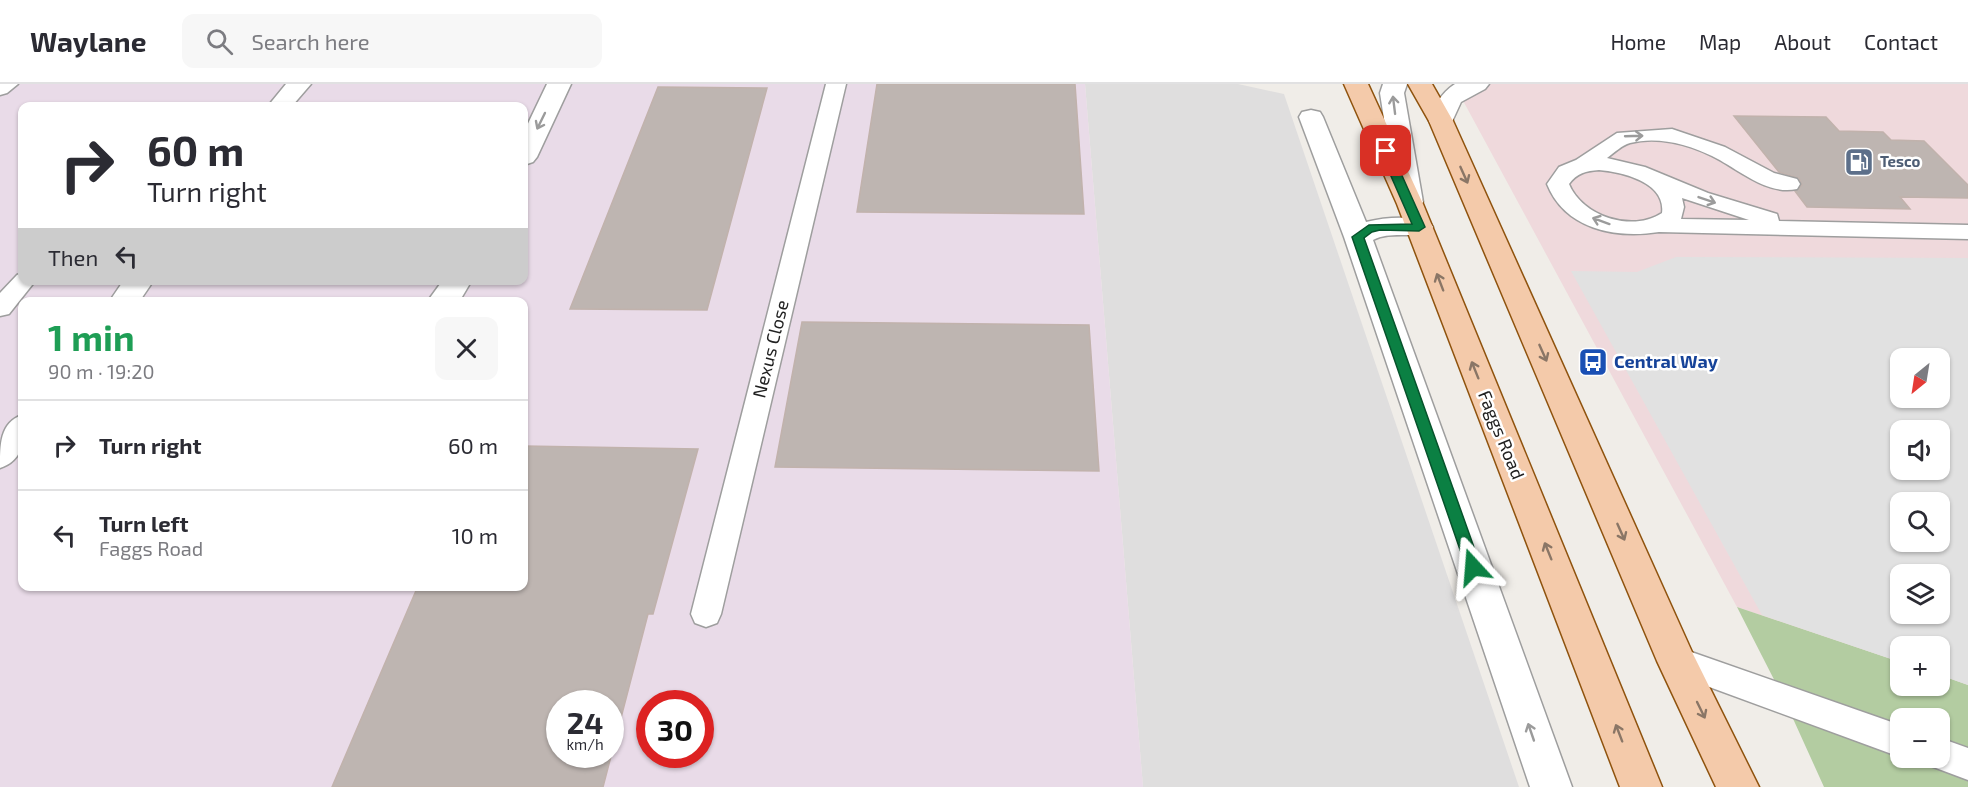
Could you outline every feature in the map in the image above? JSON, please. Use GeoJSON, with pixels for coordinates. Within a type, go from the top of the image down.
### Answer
{"type":"FeatureCollection","features":[{"type":"Feature","properties":{"kind":"main road","name":"Faggs Road"},"geometry":{"type":"LineString","coordinates":[[1356,84],[1415,216],[1641,787]]}},
{"type":"Feature","properties":{"kind":"main road"},"geometry":{"type":"LineString","coordinates":[[1420,84],[1441,121],[1677,660],[1738,787]]}},
{"type":"Feature","properties":{"kind":"street"},"geometry":{"type":"LineString","coordinates":[[283,102],[298,84]]}},
{"type":"Feature","properties":{"kind":"street"},"geometry":{"type":"LineString","coordinates":[[528,149],[560,84]]}},
{"type":"Feature","properties":{"kind":"street"},"geometry":{"type":"LineString","coordinates":[[1358,237],[1369,229],[1415,216],[1392,93],[1395,84]]}},
{"type":"Feature","properties":{"kind":"street"},"geometry":{"type":"LineString","coordinates":[[1441,121],[1449,99],[1463,88],[1477,84]]}},
{"type":"Feature","properties":{"kind":"street"},"geometry":{"type":"LineString","coordinates":[[1311,117],[1358,237],[1551,787]]}},
{"type":"Feature","properties":{"kind":"street"},"geometry":{"type":"LineString","coordinates":[[127,297],[136,285]]}},
{"type":"Feature","properties":{"kind":"street"},"geometry":{"type":"LineString","coordinates":[[446,297],[456,285]]}},
{"type":"Feature","properties":{"kind":"street"},"geometry":{"type":"LineString","coordinates":[[0,454],[18,432]]}},
{"type":"Feature","properties":{"kind":"lane"},"geometry":{"type":"LineString","coordinates":[[0,89],[8,84]]}},
{"type":"Feature","properties":{"kind":"lane","name":"Nexus Close"},"geometry":{"type":"LineString","coordinates":[[706,614],[836,84]]}},
{"type":"Feature","properties":{"kind":"lane"},"geometry":{"type":"LineString","coordinates":[[1789,184],[1766,178],[1718,151],[1672,135],[1624,137],[1584,164],[1566,171],[1558,184],[1564,199],[1574,208],[1596,220],[1614,226],[1637,229],[1659,225],[1968,232]]}},
{"type":"Feature","properties":{"kind":"lane"},"geometry":{"type":"LineString","coordinates":[[1584,164],[1617,165],[1753,216],[1817,230]]}},
{"type":"Feature","properties":{"kind":"lane"},"geometry":{"type":"LineString","coordinates":[[1652,179],[1665,189],[1674,203],[1672,216],[1659,225]]}},
{"type":"Feature","properties":{"kind":"lane"},"geometry":{"type":"LineString","coordinates":[[0,308],[21,285]]}},
{"type":"Feature","properties":{"kind":"lane"},"geometry":{"type":"LineString","coordinates":[[1677,660],[1890,737]]}},
{"type":"Feature","properties":{"kind":"lane"},"geometry":{"type":"LineString","coordinates":[[1950,758],[1968,764]]}},
{"type":"Feature","properties":{"kind":"shaded area"},"geometry":{"type":"Polygon","coordinates":[[[0,84],[1085,84],[1143,787],[0,787],[0,84]]]}},
{"type":"Feature","properties":{"kind":"shaded area"},"geometry":{"type":"Polygon","coordinates":[[[1085,84],[1238,84],[1284,94],[1519,787],[1143,787],[1085,84]]]}},
{"type":"Feature","properties":{"kind":"shaded area"},"geometry":{"type":"Polygon","coordinates":[[[1454,84],[1968,84],[1968,685],[1950,679],[1950,636],[1890,636],[1890,659],[1737,607],[1454,84]]]}},
{"type":"Feature","properties":{"kind":"shaded area"},"geometry":{"type":"Polygon","coordinates":[[[1676,257],[1968,258],[1968,685],[1950,679],[1950,636],[1890,636],[1890,659],[1762,615],[1571,271],[1637,272],[1676,257]]]}},
{"type":"Feature","properties":{"kind":"green space"},"geometry":{"type":"Polygon","coordinates":[[[1737,607],[1890,659],[1890,696],[1950,696],[1950,679],[1968,685],[1968,787],[1824,787],[1785,701],[1737,607]]]}},
{"type":"Feature","properties":{"kind":"building"},"geometry":{"type":"Polygon","coordinates":[[[877,84],[1075,84],[1084,214],[857,212],[877,84]]]}},
{"type":"Feature","properties":{"kind":"building"},"geometry":{"type":"Polygon","coordinates":[[[658,87],[767,88],[707,310],[570,309],[658,87]]]}},
{"type":"Feature","properties":{"kind":"building","name":"Tesco"},"geometry":{"type":"Polygon","coordinates":[[[1734,116],[1826,117],[1839,131],[1883,132],[1891,140],[1924,141],[1968,185],[1968,198],[1900,197],[1910,209],[1807,207],[1795,191],[1802,185],[1799,178],[1779,172],[1734,116]]]}},
{"type":"Feature","properties":{"kind":"building"},"geometry":{"type":"Polygon","coordinates":[[[802,322],[1089,325],[1099,471],[775,467],[802,322]]]}},
{"type":"Feature","properties":{"kind":"building"},"geometry":{"type":"Polygon","coordinates":[[[528,446],[698,449],[653,614],[648,614],[624,706],[624,690],[546,690],[546,768],[608,768],[603,787],[332,787],[416,591],[528,591],[528,446]]]}},
{"type":"Feature","properties":{"kind":"place","name":"Tesco"},"geometry":{"type":"Point","coordinates":[1859,162]}},
{"type":"Feature","properties":{"kind":"place","name":"Central Way"},"geometry":{"type":"Point","coordinates":[1593,362]}},
{"type":"Feature","properties":{"kind":"route"},"geometry":{"type":"LineString","coordinates":[[1386,151],[1419,227],[1380,227],[1369,229],[1358,237],[1473,567]]}}]}
